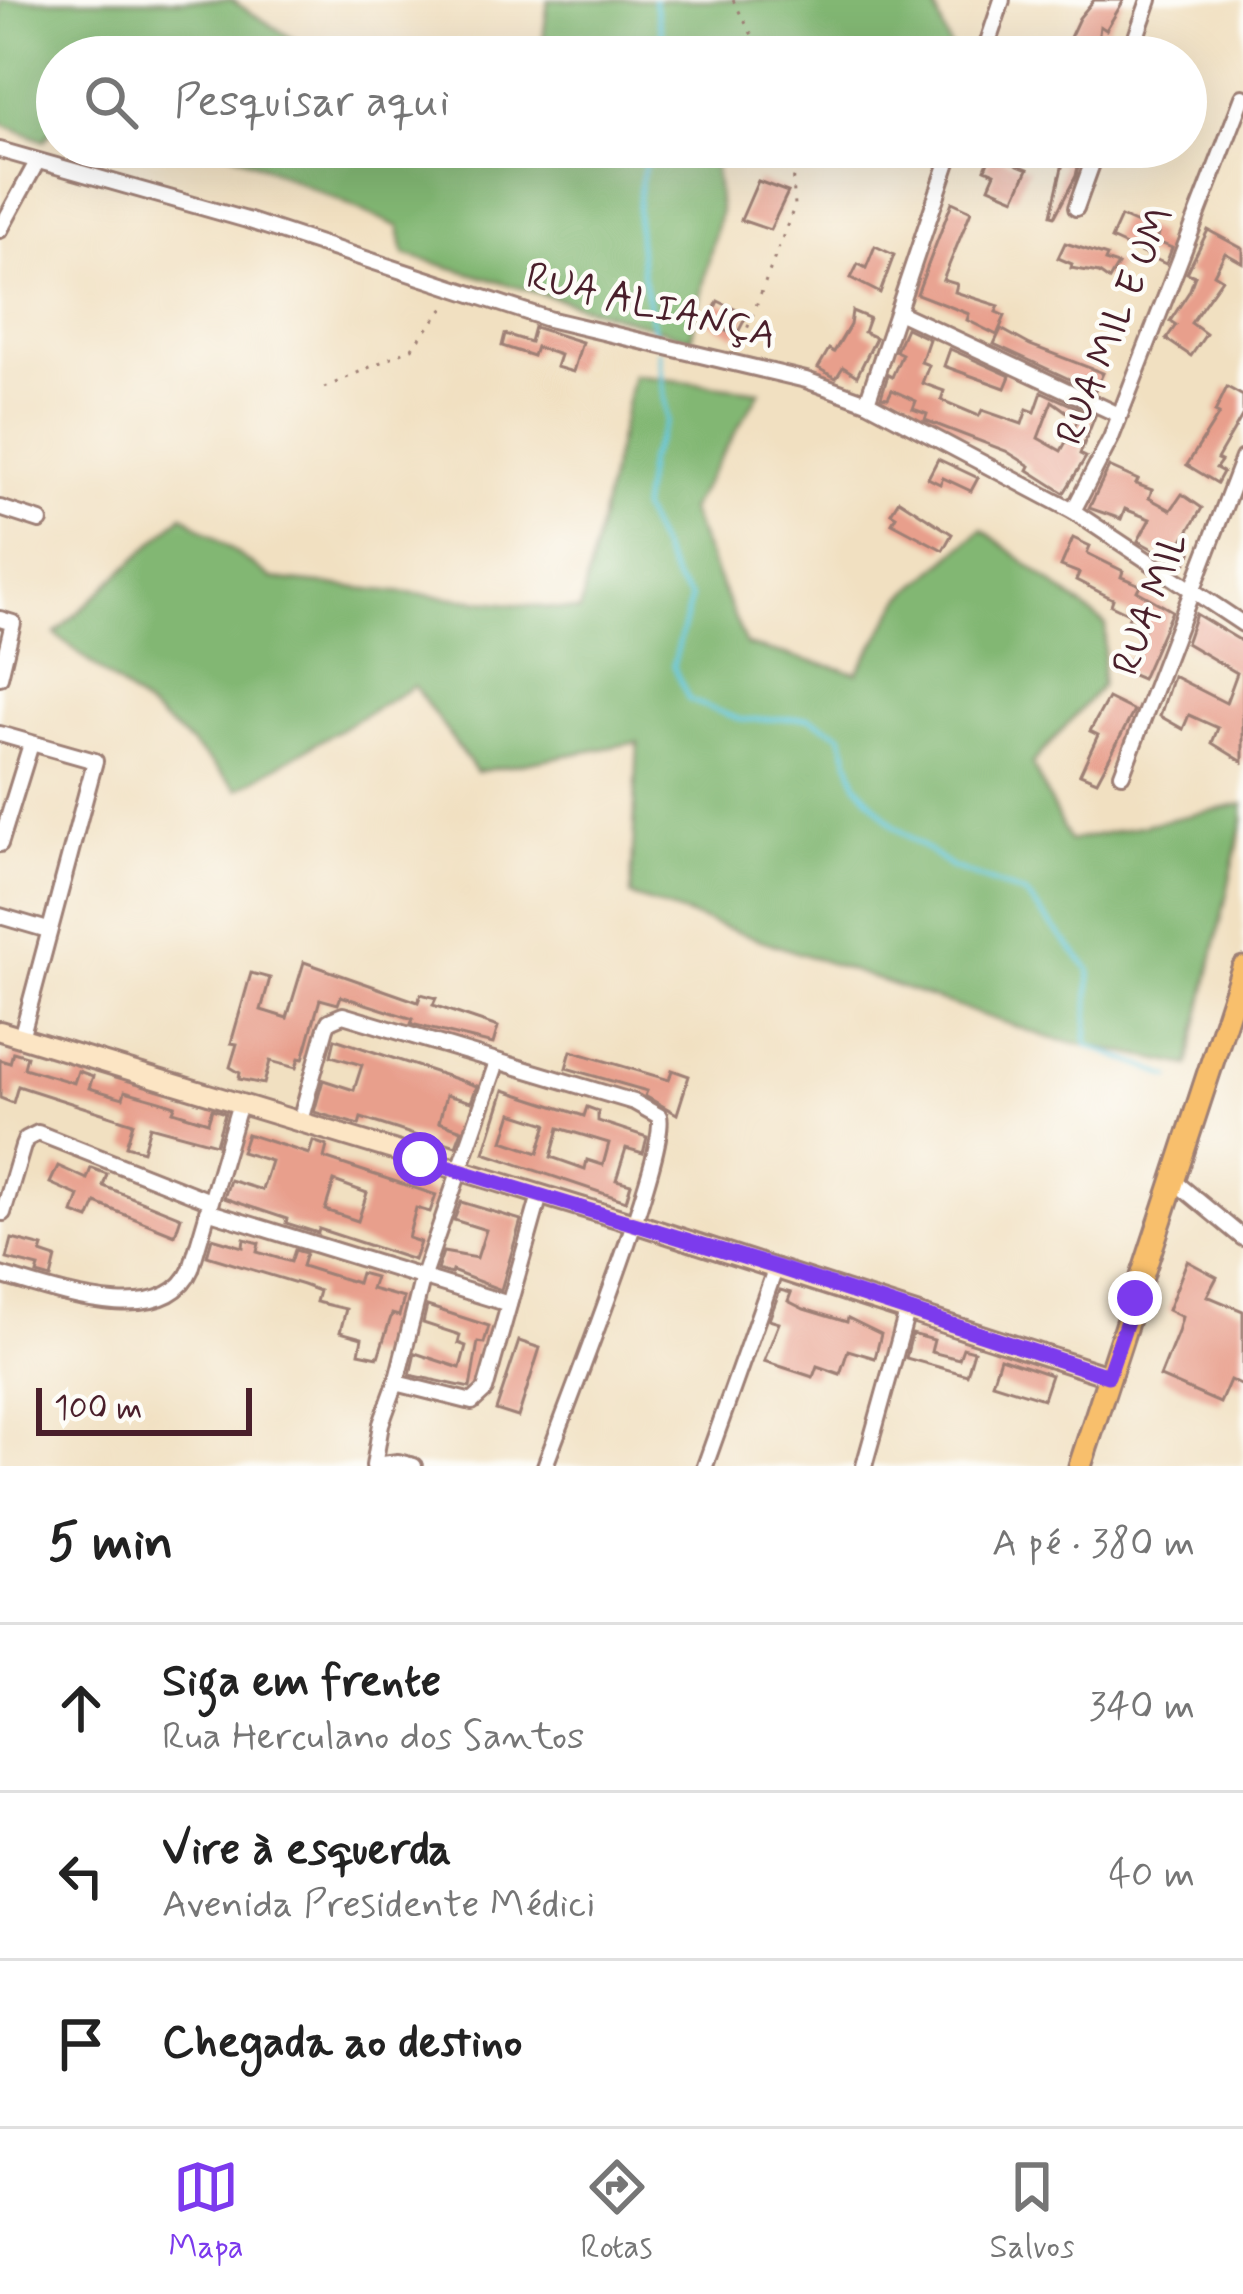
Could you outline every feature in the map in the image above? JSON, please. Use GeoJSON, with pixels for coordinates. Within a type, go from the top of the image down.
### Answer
{"type":"FeatureCollection","features":[{"type":"Feature","properties":{"kind":"main road"},"geometry":{"type":"LineString","coordinates":[[1080,1466],[1243,968]]}},
{"type":"Feature","properties":{"kind":"street"},"geometry":{"type":"LineString","coordinates":[[990,36],[1002,0]]}},
{"type":"Feature","properties":{"kind":"street"},"geometry":{"type":"LineString","coordinates":[[1136,36],[1149,0]]}},
{"type":"Feature","properties":{"kind":"street","name":"RUA MIL E UM"},"geometry":{"type":"LineString","coordinates":[[1073,511],[1111,438],[1243,97]]}},
{"type":"Feature","properties":{"kind":"street","name":"RUA ALIANÇA"},"geometry":{"type":"LineString","coordinates":[[0,150],[36,162]]}},
{"type":"Feature","properties":{"kind":"street"},"geometry":{"type":"LineString","coordinates":[[0,230],[36,164]]}},
{"type":"Feature","properties":{"kind":"street","name":"RUA ALIANÇA"},"geometry":{"type":"LineString","coordinates":[[59,168],[247,220],[548,319],[806,380],[867,402],[1073,511],[1243,624]]}},
{"type":"Feature","properties":{"kind":"street"},"geometry":{"type":"LineString","coordinates":[[867,402],[946,168]]}},
{"type":"Feature","properties":{"kind":"street"},"geometry":{"type":"LineString","coordinates":[[1076,208],[1090,168]]}},
{"type":"Feature","properties":{"kind":"street"},"geometry":{"type":"LineString","coordinates":[[898,312],[1117,414]]}},
{"type":"Feature","properties":{"kind":"street","name":"RUA MIL"},"geometry":{"type":"LineString","coordinates":[[1122,775],[1243,458]]}},
{"type":"Feature","properties":{"kind":"street"},"geometry":{"type":"LineString","coordinates":[[0,508],[40,520]]}},
{"type":"Feature","properties":{"kind":"street"},"geometry":{"type":"LineString","coordinates":[[0,619],[14,623],[0,677]]}},
{"type":"Feature","properties":{"kind":"street"},"geometry":{"type":"LineString","coordinates":[[0,734],[95,761],[21,1038]]}},
{"type":"Feature","properties":{"kind":"street"},"geometry":{"type":"LineString","coordinates":[[0,844],[31,744]]}},
{"type":"Feature","properties":{"kind":"street"},"geometry":{"type":"LineString","coordinates":[[0,916],[48,930]]}},
{"type":"Feature","properties":{"kind":"street"},"geometry":{"type":"LineString","coordinates":[[300,1121],[326,1028],[343,1015],[634,1102],[659,1116],[661,1135],[634,1222],[545,1466]]}},
{"type":"Feature","properties":{"kind":"street"},"geometry":{"type":"LineString","coordinates":[[0,1031],[634,1222],[1108,1376]]}},
{"type":"Feature","properties":{"kind":"street"},"geometry":{"type":"LineString","coordinates":[[414,1466],[374,1465],[381,1424],[423,1276],[497,1062]]}},
{"type":"Feature","properties":{"kind":"street"},"geometry":{"type":"LineString","coordinates":[[0,1275],[125,1304],[181,1287],[240,1103]]}},
{"type":"Feature","properties":{"kind":"street"},"geometry":{"type":"LineString","coordinates":[[3,1213],[22,1146],[38,1133],[209,1206],[509,1304]]}},
{"type":"Feature","properties":{"kind":"street"},"geometry":{"type":"LineString","coordinates":[[1174,1181],[1243,1238]]}},
{"type":"Feature","properties":{"kind":"street"},"geometry":{"type":"LineString","coordinates":[[396,1383],[472,1402],[479,1397],[488,1383],[539,1196]]}},
{"type":"Feature","properties":{"kind":"street"},"geometry":{"type":"LineString","coordinates":[[705,1466],[776,1267]]}},
{"type":"Feature","properties":{"kind":"street"},"geometry":{"type":"LineString","coordinates":[[863,1466],[908,1312]]}},
{"type":"Feature","properties":{"kind":"path"},"geometry":{"type":"LineString","coordinates":[[733,0],[753,36]]}},
{"type":"Feature","properties":{"kind":"path"},"geometry":{"type":"LineString","coordinates":[[734,363],[795,205],[792,168]]}},
{"type":"Feature","properties":{"kind":"path"},"geometry":{"type":"LineString","coordinates":[[324,388],[412,348],[459,288]]}},
{"type":"Feature","properties":{"kind":"green space"},"geometry":{"type":"Polygon","coordinates":[[[0,0],[231,0],[288,36],[36,36],[36,138],[0,123],[0,0]]]}},
{"type":"Feature","properties":{"kind":"green space"},"geometry":{"type":"Polygon","coordinates":[[[548,0],[932,0],[946,36],[544,36],[548,0]]]}},
{"type":"Feature","properties":{"kind":"green space"},"geometry":{"type":"Polygon","coordinates":[[[266,168],[715,168],[720,211],[691,338],[404,254],[399,227],[266,168]]]}},
{"type":"Feature","properties":{"kind":"green space"},"geometry":{"type":"Polygon","coordinates":[[[633,375],[760,391],[689,510],[746,645],[857,673],[902,598],[982,529],[1106,625],[1101,686],[1032,764],[1069,841],[1243,804],[1189,1066],[1050,1038],[631,896],[638,742],[476,772],[414,686],[238,789],[188,741],[55,634],[183,515],[272,579],[580,611],[633,375]]]}},
{"type":"Feature","properties":{"kind":"building"},"geometry":{"type":"Polygon","coordinates":[[[1094,0],[1124,0],[1106,30],[1100,26],[1099,36],[1071,36],[1094,0]]]}},
{"type":"Feature","properties":{"kind":"building"},"geometry":{"type":"Polygon","coordinates":[[[1062,168],[1078,168],[1055,216],[1051,215],[1062,168]]]}},
{"type":"Feature","properties":{"kind":"building"},"geometry":{"type":"Polygon","coordinates":[[[985,169],[1028,169],[1015,198],[989,187],[995,173],[985,169]]]}},
{"type":"Feature","properties":{"kind":"building"},"geometry":{"type":"Polygon","coordinates":[[[758,181],[788,192],[770,230],[741,220],[758,181]]]}},
{"type":"Feature","properties":{"kind":"building"},"geometry":{"type":"Polygon","coordinates":[[[952,202],[971,211],[943,280],[957,284],[955,292],[999,306],[996,312],[1005,316],[997,335],[967,320],[969,314],[917,294],[952,202]]]}},
{"type":"Feature","properties":{"kind":"building"},"geometry":{"type":"Polygon","coordinates":[[[1121,217],[1159,234],[1156,241],[1172,248],[1166,264],[1111,239],[1121,217]]]}},
{"type":"Feature","properties":{"kind":"building"},"geometry":{"type":"Polygon","coordinates":[[[1208,230],[1243,249],[1243,263],[1225,253],[1214,274],[1222,279],[1191,323],[1206,334],[1191,356],[1166,339],[1176,325],[1170,321],[1189,292],[1195,276],[1187,273],[1208,230]]]}},
{"type":"Feature","properties":{"kind":"building"},"geometry":{"type":"Polygon","coordinates":[[[1065,243],[1107,256],[1105,261],[1118,265],[1109,280],[1099,273],[1071,268],[1072,264],[1058,258],[1065,243]]]}},
{"type":"Feature","properties":{"kind":"building"},"geometry":{"type":"Polygon","coordinates":[[[875,246],[894,255],[880,293],[851,278],[858,264],[866,268],[875,246]]]}},
{"type":"Feature","properties":{"kind":"building"},"geometry":{"type":"Polygon","coordinates":[[[718,301],[747,315],[736,336],[708,322],[718,301]]]}},
{"type":"Feature","properties":{"kind":"building"},"geometry":{"type":"Polygon","coordinates":[[[852,311],[869,318],[864,332],[876,338],[857,376],[843,367],[836,378],[818,368],[829,349],[834,352],[850,325],[852,311]]]}},
{"type":"Feature","properties":{"kind":"building"},"geometry":{"type":"Polygon","coordinates":[[[534,327],[582,342],[573,372],[556,367],[560,355],[536,347],[533,356],[502,346],[505,334],[530,342],[534,327]]]}},
{"type":"Feature","properties":{"kind":"building"},"geometry":{"type":"Polygon","coordinates":[[[906,328],[929,339],[921,362],[929,365],[922,383],[944,391],[941,400],[979,416],[982,410],[1022,424],[1027,409],[1035,412],[1042,392],[1095,416],[1080,454],[1086,457],[1064,493],[1006,451],[925,420],[927,414],[913,409],[916,401],[892,390],[888,398],[881,397],[902,354],[896,351],[906,328]],[[1052,401],[1038,438],[1061,451],[1078,420],[1052,401]]]}},
{"type":"Feature","properties":{"kind":"building"},"geometry":{"type":"Polygon","coordinates":[[[1001,329],[1103,373],[1095,391],[994,344],[1001,329]]]}},
{"type":"Feature","properties":{"kind":"building"},"geometry":{"type":"Polygon","coordinates":[[[950,349],[1010,376],[1005,388],[944,366],[950,349]]]}},
{"type":"Feature","properties":{"kind":"building"},"geometry":{"type":"Polygon","coordinates":[[[1227,387],[1243,396],[1243,414],[1217,459],[1221,461],[1216,468],[1223,472],[1217,483],[1187,465],[1219,414],[1215,412],[1227,387]]]}},
{"type":"Feature","properties":{"kind":"building"},"geometry":{"type":"Polygon","coordinates":[[[938,459],[978,478],[971,491],[943,478],[940,484],[928,478],[938,459]]]}},
{"type":"Feature","properties":{"kind":"building"},"geometry":{"type":"Polygon","coordinates":[[[1109,467],[1138,480],[1136,484],[1152,490],[1149,498],[1171,510],[1182,494],[1202,508],[1179,547],[1191,553],[1184,566],[1138,541],[1150,519],[1125,509],[1121,519],[1089,508],[1109,467]]]}},
{"type":"Feature","properties":{"kind":"building"},"geometry":{"type":"Polygon","coordinates":[[[899,500],[952,534],[943,550],[892,523],[896,516],[891,513],[899,500]]]}},
{"type":"Feature","properties":{"kind":"building"},"geometry":{"type":"Polygon","coordinates":[[[1073,538],[1090,546],[1087,553],[1123,571],[1121,577],[1140,585],[1137,591],[1172,611],[1142,679],[1116,668],[1121,657],[1130,661],[1145,627],[1111,605],[1113,599],[1076,580],[1079,573],[1061,566],[1073,538]]]}},
{"type":"Feature","properties":{"kind":"building"},"geometry":{"type":"Polygon","coordinates":[[[1196,614],[1243,642],[1243,762],[1212,743],[1218,728],[1189,715],[1183,729],[1160,716],[1173,676],[1226,703],[1237,673],[1186,643],[1196,614]]]}},
{"type":"Feature","properties":{"kind":"building"},"geometry":{"type":"Polygon","coordinates":[[[1108,698],[1134,711],[1097,781],[1080,774],[1098,735],[1090,731],[1108,698]]]}},
{"type":"Feature","properties":{"kind":"building"},"geometry":{"type":"Polygon","coordinates":[[[304,962],[418,1002],[421,994],[436,998],[433,1005],[498,1027],[493,1044],[411,1024],[413,1019],[341,996],[338,1004],[320,999],[303,1059],[299,1058],[296,1068],[270,1061],[264,1084],[239,1079],[240,1073],[230,1067],[237,1044],[231,1043],[251,973],[270,978],[261,1010],[287,1018],[304,962]]]}},
{"type":"Feature","properties":{"kind":"building"},"geometry":{"type":"Polygon","coordinates":[[[335,1039],[477,1086],[471,1102],[446,1095],[439,1122],[462,1130],[456,1146],[444,1142],[442,1151],[427,1146],[429,1140],[361,1118],[359,1125],[314,1112],[323,1080],[354,1090],[362,1065],[331,1056],[335,1039]]]}},
{"type":"Feature","properties":{"kind":"building"},"geometry":{"type":"Polygon","coordinates":[[[571,1051],[669,1080],[672,1070],[689,1076],[677,1114],[645,1096],[647,1091],[566,1068],[571,1051]]]}},
{"type":"Feature","properties":{"kind":"building"},"geometry":{"type":"Polygon","coordinates":[[[13,1052],[27,1056],[24,1068],[74,1083],[78,1071],[93,1076],[89,1088],[123,1098],[125,1091],[208,1122],[212,1109],[225,1113],[216,1144],[150,1126],[143,1151],[126,1146],[133,1123],[18,1086],[13,1103],[0,1098],[0,1060],[10,1063],[13,1052]]]}},
{"type":"Feature","properties":{"kind":"building"},"geometry":{"type":"Polygon","coordinates":[[[504,1090],[584,1116],[587,1107],[598,1111],[598,1121],[647,1137],[643,1153],[626,1148],[616,1180],[631,1184],[626,1201],[484,1153],[504,1090]],[[512,1113],[503,1141],[538,1153],[547,1124],[512,1113]],[[559,1128],[551,1157],[585,1169],[587,1160],[603,1165],[609,1143],[559,1128]]]}},
{"type":"Feature","properties":{"kind":"building"},"geometry":{"type":"Polygon","coordinates":[[[247,1134],[309,1154],[313,1141],[327,1146],[324,1158],[436,1195],[430,1212],[416,1208],[408,1238],[420,1242],[414,1260],[286,1223],[287,1219],[224,1198],[230,1180],[262,1190],[271,1161],[241,1152],[247,1134]],[[334,1181],[325,1210],[358,1221],[367,1193],[334,1181]]]}},
{"type":"Feature","properties":{"kind":"building"},"geometry":{"type":"Polygon","coordinates":[[[58,1166],[87,1179],[91,1168],[107,1174],[103,1186],[181,1217],[175,1235],[96,1203],[89,1219],[73,1213],[79,1196],[50,1183],[58,1166]]]}},
{"type":"Feature","properties":{"kind":"building"},"geometry":{"type":"Polygon","coordinates":[[[461,1202],[521,1220],[501,1290],[437,1270],[443,1252],[477,1258],[486,1230],[454,1220],[461,1202]]]}},
{"type":"Feature","properties":{"kind":"building"},"geometry":{"type":"Polygon","coordinates":[[[212,1238],[243,1247],[244,1239],[259,1243],[257,1252],[291,1262],[295,1250],[306,1253],[302,1266],[357,1283],[360,1273],[375,1277],[371,1289],[404,1298],[399,1316],[392,1314],[378,1357],[359,1353],[362,1338],[340,1332],[346,1309],[316,1302],[319,1291],[207,1256],[212,1238]]]}},
{"type":"Feature","properties":{"kind":"building"},"geometry":{"type":"Polygon","coordinates":[[[12,1239],[43,1247],[41,1253],[56,1258],[51,1278],[37,1274],[39,1267],[7,1259],[12,1239]]]}},
{"type":"Feature","properties":{"kind":"building"},"geometry":{"type":"Polygon","coordinates":[[[1187,1261],[1217,1277],[1207,1296],[1243,1311],[1243,1386],[1230,1380],[1220,1403],[1160,1377],[1182,1317],[1168,1310],[1187,1261]]]}},
{"type":"Feature","properties":{"kind":"building"},"geometry":{"type":"Polygon","coordinates":[[[780,1290],[791,1293],[788,1301],[804,1309],[847,1322],[848,1318],[881,1334],[875,1358],[848,1350],[840,1374],[817,1366],[813,1377],[764,1361],[779,1323],[769,1320],[780,1290]]]}},
{"type":"Feature","properties":{"kind":"building"},"geometry":{"type":"Polygon","coordinates":[[[427,1306],[489,1326],[484,1343],[478,1342],[470,1388],[410,1375],[415,1353],[460,1368],[466,1346],[458,1343],[460,1335],[423,1323],[427,1306]]]}},
{"type":"Feature","properties":{"kind":"building"},"geometry":{"type":"Polygon","coordinates":[[[912,1334],[934,1340],[931,1352],[959,1359],[963,1348],[974,1351],[967,1375],[906,1358],[912,1334]]]}},
{"type":"Feature","properties":{"kind":"building"},"geometry":{"type":"Polygon","coordinates":[[[519,1341],[540,1348],[518,1417],[496,1410],[519,1341]]]}},
{"type":"Feature","properties":{"kind":"building"},"geometry":{"type":"Polygon","coordinates":[[[1000,1358],[1051,1375],[1043,1399],[992,1383],[1000,1358]]]}},
{"type":"Feature","properties":{"kind":"waterway"},"geometry":{"type":"LineString","coordinates":[[654,0],[662,36]]}},
{"type":"Feature","properties":{"kind":"waterway"},"geometry":{"type":"LineString","coordinates":[[645,168],[639,195],[639,243],[656,340]]}},
{"type":"Feature","properties":{"kind":"waterway"},"geometry":{"type":"LineString","coordinates":[[659,352],[667,421],[648,460],[641,509],[676,582],[691,598],[673,666],[689,700],[741,720],[809,718],[841,734],[856,783],[894,826],[951,867],[1026,895],[1090,970],[1087,1045],[1170,1077]]}},
{"type":"Feature","properties":{"kind":"route"},"geometry":{"type":"LineString","coordinates":[[420,1159],[634,1222],[1108,1376],[1135,1298]]}}]}
